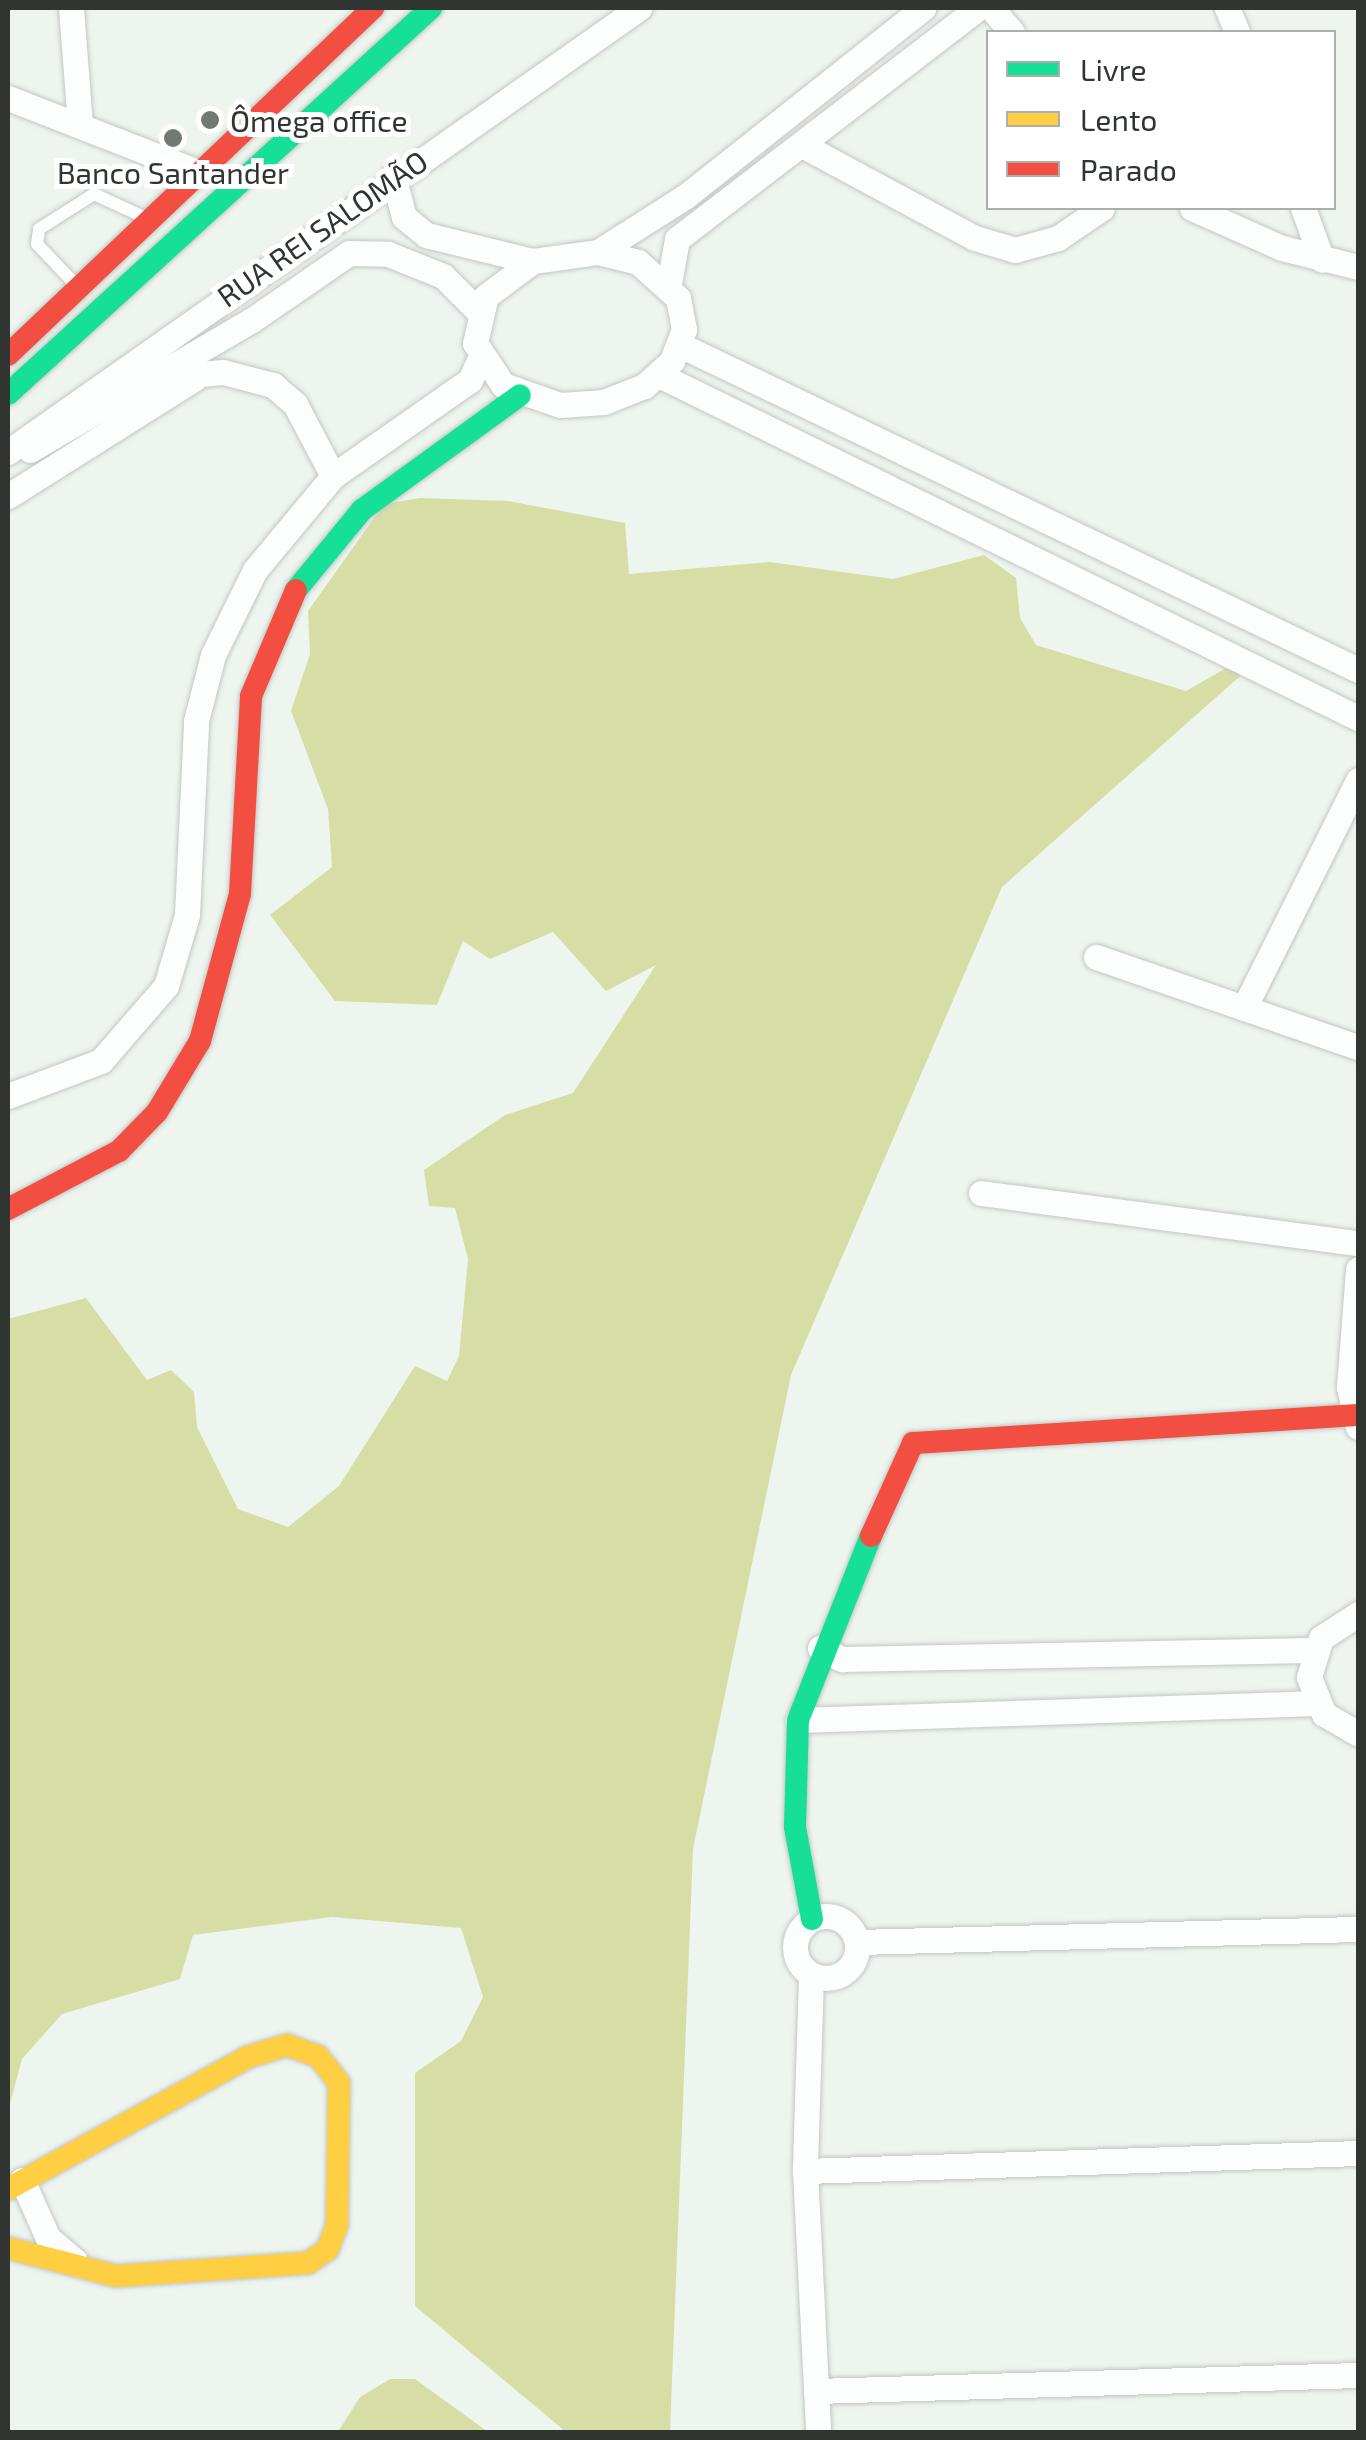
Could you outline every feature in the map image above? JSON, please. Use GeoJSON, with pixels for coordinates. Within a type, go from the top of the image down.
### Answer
{"type":"FeatureCollection","features":[{"type":"Feature","properties":{"kind":"street"},"geometry":{"type":"LineString","coordinates":[[71,8],[80,126]]}},
{"type":"Feature","properties":{"kind":"street"},"geometry":{"type":"LineString","coordinates":[[8,355],[373,8]]}},
{"type":"Feature","properties":{"kind":"street"},"geometry":{"type":"LineString","coordinates":[[8,394],[431,8]]}},
{"type":"Feature","properties":{"kind":"street","name":"RUA REI SALOMÃO"},"geometry":{"type":"LineString","coordinates":[[8,452],[393,176],[639,8]]}},
{"type":"Feature","properties":{"kind":"street"},"geometry":{"type":"LineString","coordinates":[[598,252],[686,196],[923,8]]}},
{"type":"Feature","properties":{"kind":"street"},"geometry":{"type":"LineString","coordinates":[[668,284],[677,239],[978,8]]}},
{"type":"Feature","properties":{"kind":"street"},"geometry":{"type":"LineString","coordinates":[[991,8],[1010,30]]}},
{"type":"Feature","properties":{"kind":"street"},"geometry":{"type":"LineString","coordinates":[[8,98],[198,172]]}},
{"type":"Feature","properties":{"kind":"street"},"geometry":{"type":"LineString","coordinates":[[802,144],[974,238],[1015,250],[1058,238],[1099,210]]}},
{"type":"Feature","properties":{"kind":"street"},"geometry":{"type":"LineString","coordinates":[[393,176],[404,217],[426,235],[533,261],[598,252],[638,262],[668,284],[684,313],[680,345],[660,374],[582,405],[520,394],[480,359]]}},
{"type":"Feature","properties":{"kind":"street"},"geometry":{"type":"LineString","coordinates":[[1197,210],[1322,260],[1358,267]]}},
{"type":"Feature","properties":{"kind":"street"},"geometry":{"type":"LineString","coordinates":[[1303,210],[1322,260]]}},
{"type":"Feature","properties":{"kind":"street"},"geometry":{"type":"LineString","coordinates":[[8,460],[154,378],[348,252],[388,254],[444,276],[478,311]]}},
{"type":"Feature","properties":{"kind":"street"},"geometry":{"type":"LineString","coordinates":[[8,1096],[101,1061],[166,986],[187,915],[191,756],[213,656],[256,570],[334,476],[470,380],[480,359],[478,311],[498,282],[533,261]]}},
{"type":"Feature","properties":{"kind":"street"},"geometry":{"type":"LineString","coordinates":[[680,345],[1358,670]]}},
{"type":"Feature","properties":{"kind":"street"},"geometry":{"type":"LineString","coordinates":[[660,374],[1358,718]]}},
{"type":"Feature","properties":{"kind":"street"},"geometry":{"type":"LineString","coordinates":[[154,378],[200,375],[272,385],[295,404],[334,476]]}},
{"type":"Feature","properties":{"kind":"street"},"geometry":{"type":"LineString","coordinates":[[8,496],[200,375]]}},
{"type":"Feature","properties":{"kind":"street"},"geometry":{"type":"LineString","coordinates":[[8,1210],[74,1182],[139,1132],[188,1066],[226,969],[243,856],[245,726],[283,610],[362,510],[520,394]]}},
{"type":"Feature","properties":{"kind":"street"},"geometry":{"type":"LineString","coordinates":[[1244,1008],[1358,780]]}},
{"type":"Feature","properties":{"kind":"street"},"geometry":{"type":"LineString","coordinates":[[1096,956],[1358,1048]]}},
{"type":"Feature","properties":{"kind":"street"},"geometry":{"type":"LineString","coordinates":[[8,1192],[139,1132]]}},
{"type":"Feature","properties":{"kind":"street"},"geometry":{"type":"LineString","coordinates":[[981,1192],[1358,1243]]}},
{"type":"Feature","properties":{"kind":"street"},"geometry":{"type":"LineString","coordinates":[[1358,1269],[1349,1387],[1358,1415],[1358,1432]]}},
{"type":"Feature","properties":{"kind":"street"},"geometry":{"type":"LineString","coordinates":[[818,2432],[805,2172],[811,1975],[795,1941],[812,1919],[795,1827],[798,1720],[820,1648],[912,1443],[1358,1415]]}},
{"type":"Feature","properties":{"kind":"street"},"geometry":{"type":"LineString","coordinates":[[1316,1703],[1314,1650],[1330,1628],[1358,1614]]}},
{"type":"Feature","properties":{"kind":"street"},"geometry":{"type":"LineString","coordinates":[[820,1648],[842,1659],[1314,1650]]}},
{"type":"Feature","properties":{"kind":"street"},"geometry":{"type":"LineString","coordinates":[[798,1720],[1316,1703],[1358,1734]]}},
{"type":"Feature","properties":{"kind":"street"},"geometry":{"type":"LineString","coordinates":[[812,1919],[840,1919],[857,1942]]}},
{"type":"Feature","properties":{"kind":"street"},"geometry":{"type":"LineString","coordinates":[[857,1942],[1358,1929]]}},
{"type":"Feature","properties":{"kind":"street"},"geometry":{"type":"LineString","coordinates":[[811,1975],[848,1969],[857,1942]]}},
{"type":"Feature","properties":{"kind":"street"},"geometry":{"type":"LineString","coordinates":[[8,2248],[86,2271],[286,2269],[328,2250],[337,2225],[339,2084],[318,2056],[287,2045],[261,2053],[15,2185],[48,2238],[86,2271]]}},
{"type":"Feature","properties":{"kind":"street"},"geometry":{"type":"LineString","coordinates":[[805,2172],[1358,2153]]}},
{"type":"Feature","properties":{"kind":"street"},"geometry":{"type":"LineString","coordinates":[[816,2391],[1358,2375]]}},
{"type":"Feature","properties":{"kind":"lane"},"geometry":{"type":"LineString","coordinates":[[78,288],[37,244],[39,229],[94,194],[148,220]]}},
{"type":"Feature","properties":{"kind":"green space"},"geometry":{"type":"Polygon","coordinates":[[[420,498],[508,501],[625,523],[629,574],[770,562],[893,579],[984,555],[1016,578],[1020,618],[1036,645],[1186,691],[1235,663],[1247,670],[1002,887],[791,1375],[693,1849],[670,2432],[566,2432],[415,2306],[415,2073],[461,2041],[483,1997],[461,1928],[332,1917],[193,1935],[180,1979],[62,2014],[22,2059],[8,2111],[8,1319],[86,1298],[147,1380],[171,1370],[194,1392],[197,1427],[238,1509],[288,1527],[339,1486],[415,1366],[447,1381],[459,1356],[468,1259],[455,1208],[429,1206],[424,1170],[505,1115],[573,1093],[656,965],[606,991],[553,932],[490,959],[463,941],[437,1005],[335,1001],[270,915],[332,867],[328,809],[291,711],[310,654],[308,611],[384,504],[420,498]]]}},
{"type":"Feature","properties":{"kind":"green space"},"geometry":{"type":"Polygon","coordinates":[[[390,2379],[415,2379],[488,2432],[338,2432],[360,2397],[390,2379]]]}},
{"type":"Feature","properties":{"kind":"traffic: fast"},"geometry":{"type":"LineString","coordinates":[[8,394],[431,8]]}},
{"type":"Feature","properties":{"kind":"traffic: fast"},"geometry":{"type":"LineString","coordinates":[[296,590],[362,510],[520,395]]}},
{"type":"Feature","properties":{"kind":"traffic: fast"},"geometry":{"type":"LineString","coordinates":[[812,1919],[795,1827],[798,1720],[871,1536]]}},
{"type":"Feature","properties":{"kind":"traffic: slow"},"geometry":{"type":"LineString","coordinates":[[8,2189],[248,2057],[287,2045],[318,2056],[339,2083],[337,2225],[328,2249],[308,2263],[116,2276],[8,2248]]}},
{"type":"Feature","properties":{"kind":"traffic: jam"},"geometry":{"type":"LineString","coordinates":[[8,355],[373,8]]}},
{"type":"Feature","properties":{"kind":"traffic: jam"},"geometry":{"type":"LineString","coordinates":[[8,1209],[119,1151],[157,1112],[200,1041],[240,894],[251,696],[296,590]]}},
{"type":"Feature","properties":{"kind":"traffic: jam"},"geometry":{"type":"LineString","coordinates":[[871,1536],[913,1443],[1358,1415]]}},
{"type":"Feature","properties":{"kind":"place","name":"Ômega office"},"geometry":{"type":"Point","coordinates":[210,120]}},
{"type":"Feature","properties":{"kind":"place","name":"Banco Santander"},"geometry":{"type":"Point","coordinates":[173,138]}}]}
